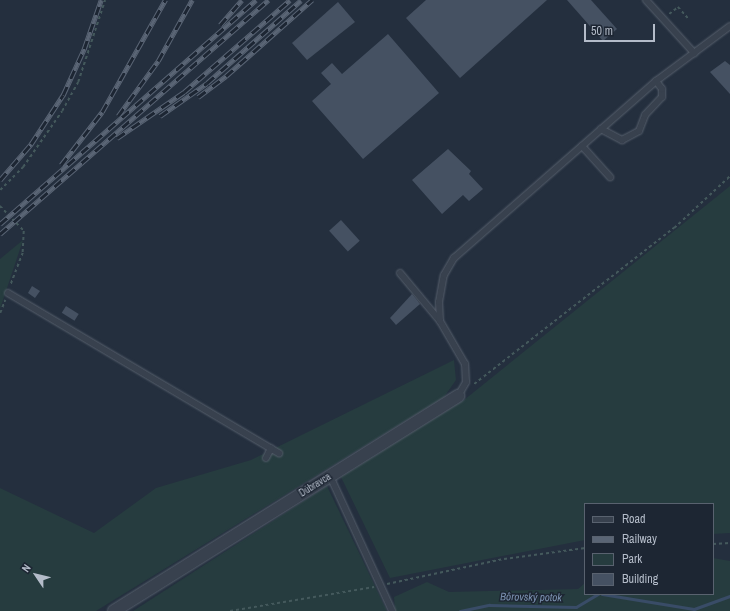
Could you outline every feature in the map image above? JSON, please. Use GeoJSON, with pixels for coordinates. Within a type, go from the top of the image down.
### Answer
{"type":"FeatureCollection","features":[{"type":"Feature","properties":{"kind":"street","name":"Dúbravca"},"geometry":{"type":"LineString","coordinates":[[114,611],[458,396]]}},
{"type":"Feature","properties":{"kind":"lane"},"geometry":{"type":"LineString","coordinates":[[646,0],[694,53]]}},
{"type":"Feature","properties":{"kind":"lane"},"geometry":{"type":"LineString","coordinates":[[440,321],[439,302],[444,275],[454,258],[656,81],[730,26]]}},
{"type":"Feature","properties":{"kind":"lane"},"geometry":{"type":"LineString","coordinates":[[601,130],[622,140],[638,131],[645,115],[662,97],[662,89],[656,81]]}},
{"type":"Feature","properties":{"kind":"lane"},"geometry":{"type":"LineString","coordinates":[[582,146],[610,177]]}},
{"type":"Feature","properties":{"kind":"lane"},"geometry":{"type":"LineString","coordinates":[[400,273],[440,321],[464,364],[466,382],[458,396]]}},
{"type":"Feature","properties":{"kind":"lane"},"geometry":{"type":"LineString","coordinates":[[8,293],[279,453]]}},
{"type":"Feature","properties":{"kind":"lane"},"geometry":{"type":"LineString","coordinates":[[266,458],[271,448]]}},
{"type":"Feature","properties":{"kind":"lane"},"geometry":{"type":"LineString","coordinates":[[330,476],[382,585],[392,611]]}},
{"type":"Feature","properties":{"kind":"path"},"geometry":{"type":"LineString","coordinates":[[0,190],[23,167],[62,111],[78,82],[105,0]]}},
{"type":"Feature","properties":{"kind":"path"},"geometry":{"type":"LineString","coordinates":[[663,19],[678,7],[688,18]]}},
{"type":"Feature","properties":{"kind":"path"},"geometry":{"type":"LineString","coordinates":[[458,396],[668,233],[730,176]]}},
{"type":"Feature","properties":{"kind":"path"},"geometry":{"type":"LineString","coordinates":[[0,206],[24,231],[23,253],[0,313]]}},
{"type":"Feature","properties":{"kind":"path"},"geometry":{"type":"LineString","coordinates":[[714,544],[730,543]]}},
{"type":"Feature","properties":{"kind":"path"},"geometry":{"type":"LineString","coordinates":[[230,611],[344,594],[504,559],[584,548]]}},
{"type":"Feature","properties":{"kind":"green space"},"geometry":{"type":"Polygon","coordinates":[[[730,186],[730,533],[714,534],[714,503],[584,503],[584,540],[390,578],[341,477],[464,400],[730,186]]]}},
{"type":"Feature","properties":{"kind":"green space"},"geometry":{"type":"Polygon","coordinates":[[[23,240],[0,309],[0,259],[23,240]]]}},
{"type":"Feature","properties":{"kind":"green space"},"geometry":{"type":"Polygon","coordinates":[[[454,360],[456,380],[444,397],[96,611],[0,611],[0,488],[94,533],[156,488],[251,460],[454,360]]]}},
{"type":"Feature","properties":{"kind":"green space"},"geometry":{"type":"Polygon","coordinates":[[[327,486],[387,611],[133,611],[327,486]]]}},
{"type":"Feature","properties":{"kind":"green space"},"geometry":{"type":"Polygon","coordinates":[[[714,558],[730,561],[730,611],[395,611],[394,597],[427,582],[449,592],[578,589],[584,584],[584,595],[714,595],[714,558]]]}},
{"type":"Feature","properties":{"kind":"building"},"geometry":{"type":"Polygon","coordinates":[[[426,0],[547,0],[460,78],[406,18],[426,0]]]}},
{"type":"Feature","properties":{"kind":"building"},"geometry":{"type":"Polygon","coordinates":[[[567,0],[591,0],[617,29],[603,41],[567,0]]]}},
{"type":"Feature","properties":{"kind":"building"},"geometry":{"type":"Polygon","coordinates":[[[338,2],[355,22],[307,60],[292,43],[338,2]]]}},
{"type":"Feature","properties":{"kind":"building"},"geometry":{"type":"Polygon","coordinates":[[[388,34],[439,93],[363,159],[312,101],[331,84],[321,73],[332,63],[342,74],[388,34]]]}},
{"type":"Feature","properties":{"kind":"building"},"geometry":{"type":"Polygon","coordinates":[[[725,61],[730,65],[730,94],[710,72],[725,61]]]}},
{"type":"Feature","properties":{"kind":"building"},"geometry":{"type":"Polygon","coordinates":[[[448,149],[471,171],[469,174],[483,189],[469,201],[463,195],[442,214],[412,180],[448,149]]]}},
{"type":"Feature","properties":{"kind":"building"},"geometry":{"type":"Polygon","coordinates":[[[341,220],[360,241],[348,252],[329,231],[341,220]]]}},
{"type":"Feature","properties":{"kind":"building"},"geometry":{"type":"Polygon","coordinates":[[[32,286],[40,291],[35,298],[28,293],[32,286]]]}},
{"type":"Feature","properties":{"kind":"building"},"geometry":{"type":"Polygon","coordinates":[[[412,294],[420,304],[396,325],[390,318],[412,294]]]}},
{"type":"Feature","properties":{"kind":"building"},"geometry":{"type":"Polygon","coordinates":[[[66,306],[79,314],[74,321],[62,313],[66,306]]]}},
{"type":"Feature","properties":{"kind":"waterway","name":"Bôrovský potok"},"geometry":{"type":"LineString","coordinates":[[460,611],[489,605],[576,607],[596,595]]}},
{"type":"Feature","properties":{"kind":"waterway","name":"Bôrovský potok"},"geometry":{"type":"LineString","coordinates":[[608,595],[694,609],[730,596]]}},
{"type":"Feature","properties":{"kind":"railway"},"geometry":{"type":"LineString","coordinates":[[0,180],[31,144],[63,95],[84,49],[101,0]]}},
{"type":"Feature","properties":{"kind":"railway"},"geometry":{"type":"LineString","coordinates":[[61,165],[102,112],[165,0]]}},
{"type":"Feature","properties":{"kind":"railway"},"geometry":{"type":"LineString","coordinates":[[118,116],[158,61],[192,0]]}},
{"type":"Feature","properties":{"kind":"railway"},"geometry":{"type":"LineString","coordinates":[[220,25],[242,0]]}},
{"type":"Feature","properties":{"kind":"railway"},"geometry":{"type":"LineString","coordinates":[[0,224],[256,0]]}},
{"type":"Feature","properties":{"kind":"railway"},"geometry":{"type":"LineString","coordinates":[[0,234],[268,0]]}},
{"type":"Feature","properties":{"kind":"railway"},"geometry":{"type":"LineString","coordinates":[[117,138],[184,92],[290,0]]}},
{"type":"Feature","properties":{"kind":"railway"},"geometry":{"type":"LineString","coordinates":[[160,116],[207,83],[301,0]]}},
{"type":"Feature","properties":{"kind":"railway"},"geometry":{"type":"LineString","coordinates":[[198,97],[226,76],[312,0]]}}]}
